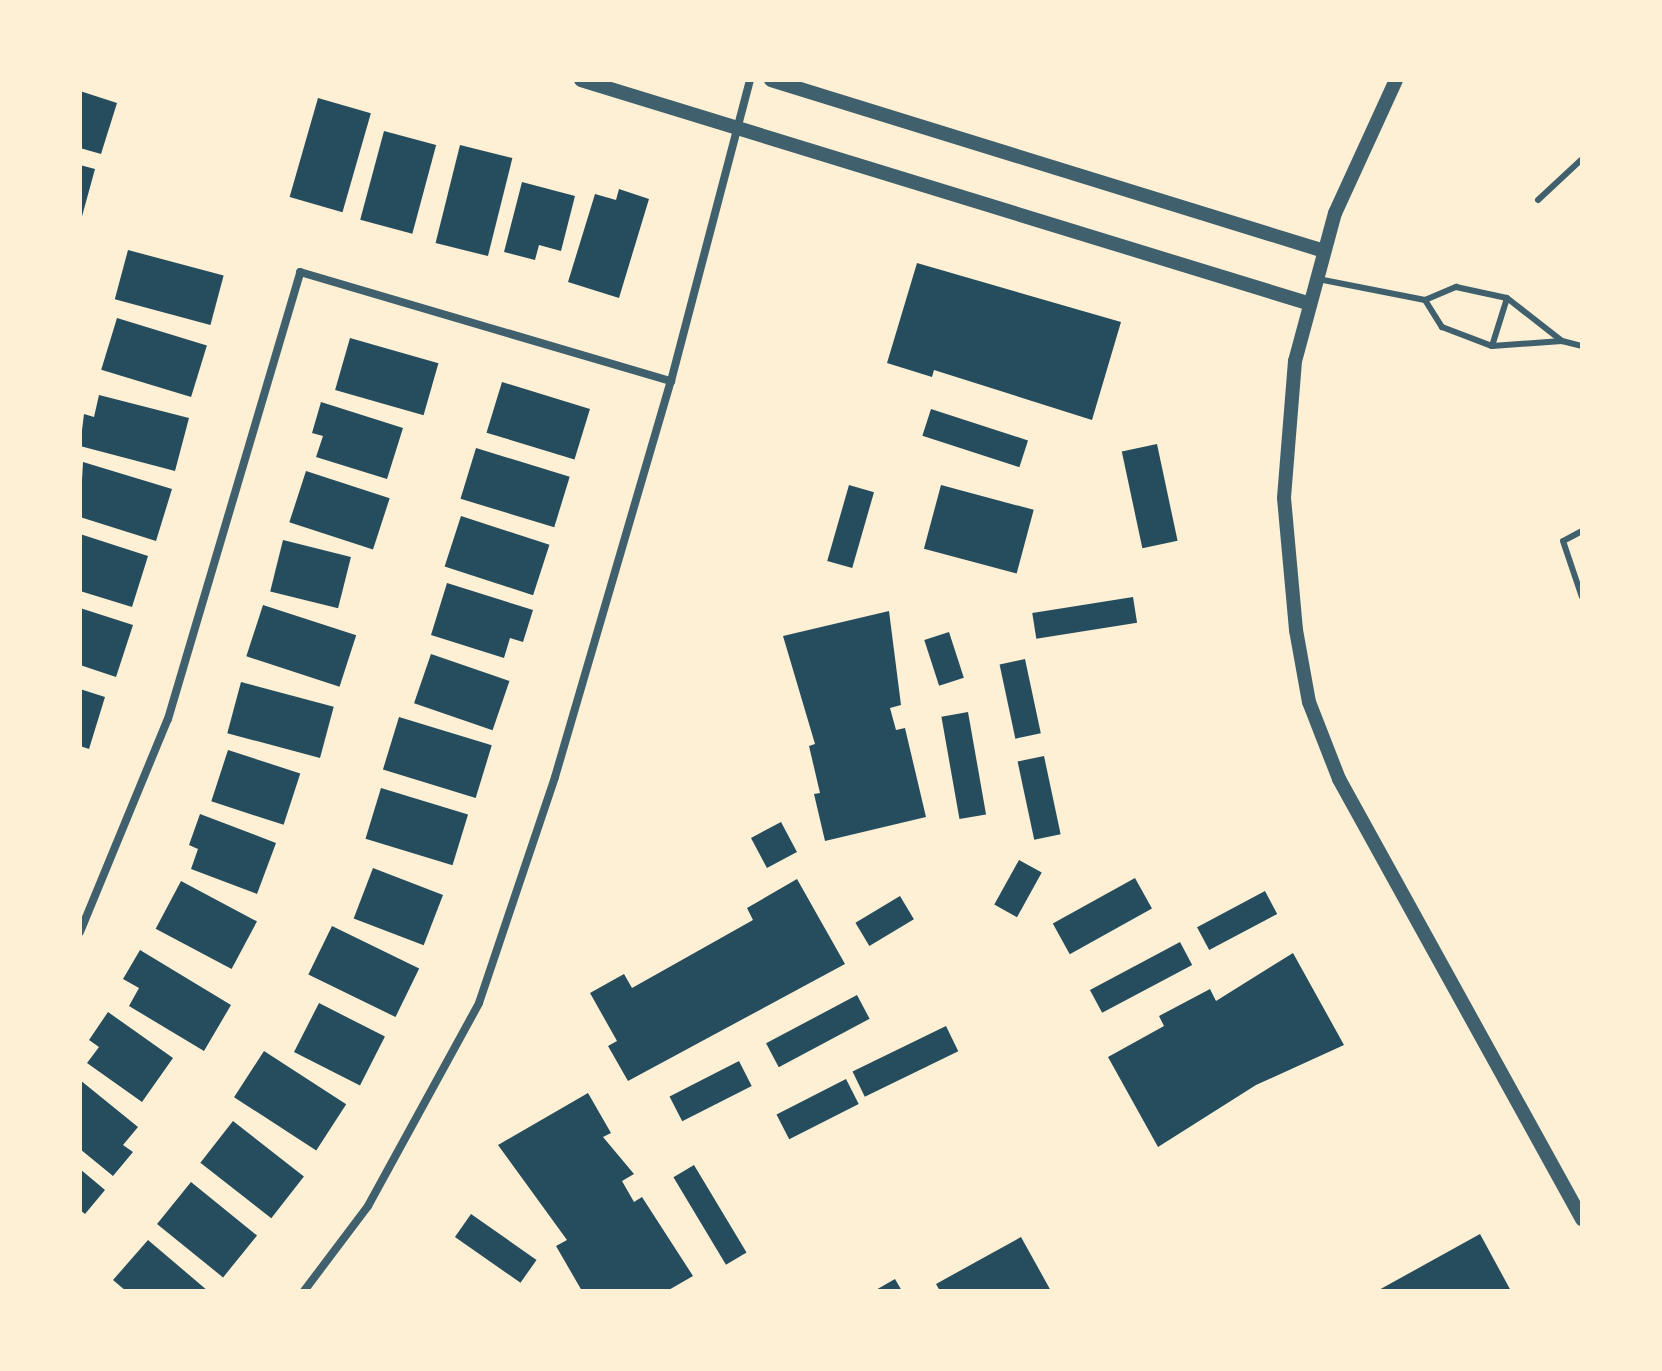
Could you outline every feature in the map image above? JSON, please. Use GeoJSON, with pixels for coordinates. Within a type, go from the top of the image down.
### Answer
{"type":"FeatureCollection","features":[{"type":"Feature","properties":{"kind":"street"},"geometry":{"type":"LineString","coordinates":[[581,80],[1307,303]]}},
{"type":"Feature","properties":{"kind":"street"},"geometry":{"type":"LineString","coordinates":[[304,1291],[368,1206],[479,1003],[671,381],[750,80]]}},
{"type":"Feature","properties":{"kind":"street"},"geometry":{"type":"LineString","coordinates":[[771,80],[1324,251]]}},
{"type":"Feature","properties":{"kind":"street"},"geometry":{"type":"LineString","coordinates":[[1396,80],[1363,142],[1307,303],[1285,431],[1284,498],[1309,702],[1381,862],[1582,1219]]}},
{"type":"Feature","properties":{"kind":"street"},"geometry":{"type":"LineString","coordinates":[[80,932],[168,719],[300,272],[671,381]]}},
{"type":"Feature","properties":{"kind":"lane"},"geometry":{"type":"LineString","coordinates":[[1538,200],[1582,159]]}},
{"type":"Feature","properties":{"kind":"lane"},"geometry":{"type":"LineString","coordinates":[[1315,279],[1425,300],[1456,287],[1507,298],[1562,341]]}},
{"type":"Feature","properties":{"kind":"lane"},"geometry":{"type":"LineString","coordinates":[[1492,346],[1507,298]]}},
{"type":"Feature","properties":{"kind":"lane"},"geometry":{"type":"LineString","coordinates":[[1425,300],[1442,327],[1492,346],[1562,341],[1582,346]]}},
{"type":"Feature","properties":{"kind":"lane"},"geometry":{"type":"LineString","coordinates":[[1582,531],[1563,541],[1582,597]]}},
{"type":"Feature","properties":{"kind":"building"},"geometry":{"type":"Polygon","coordinates":[[[80,91],[117,103],[101,154],[80,148],[80,91]]]}},
{"type":"Feature","properties":{"kind":"building"},"geometry":{"type":"Polygon","coordinates":[[[318,98],[371,113],[342,212],[290,197],[318,98]]]}},
{"type":"Feature","properties":{"kind":"building"},"geometry":{"type":"Polygon","coordinates":[[[384,131],[436,145],[412,234],[360,220],[384,131]]]}},
{"type":"Feature","properties":{"kind":"building"},"geometry":{"type":"Polygon","coordinates":[[[460,145],[512,158],[488,256],[436,243],[460,145]]]}},
{"type":"Feature","properties":{"kind":"building"},"geometry":{"type":"Polygon","coordinates":[[[80,165],[95,169],[81,220],[80,220],[80,165]]]}},
{"type":"Feature","properties":{"kind":"building"},"geometry":{"type":"Polygon","coordinates":[[[522,182],[575,196],[561,251],[539,245],[535,260],[504,252],[522,182]]]}},
{"type":"Feature","properties":{"kind":"building"},"geometry":{"type":"Polygon","coordinates":[[[619,189],[649,199],[619,298],[568,282],[595,194],[616,200],[619,189]]]}},
{"type":"Feature","properties":{"kind":"building"},"geometry":{"type":"Polygon","coordinates":[[[128,250],[224,276],[210,325],[115,299],[128,250]]]}},
{"type":"Feature","properties":{"kind":"building"},"geometry":{"type":"Polygon","coordinates":[[[917,263],[1121,322],[1092,420],[934,370],[932,377],[887,363],[917,263]]]}},
{"type":"Feature","properties":{"kind":"building"},"geometry":{"type":"Polygon","coordinates":[[[117,318],[207,345],[191,397],[101,370],[117,318]]]}},
{"type":"Feature","properties":{"kind":"building"},"geometry":{"type":"Polygon","coordinates":[[[350,338],[438,363],[424,415],[335,390],[350,338]]]}},
{"type":"Feature","properties":{"kind":"building"},"geometry":{"type":"Polygon","coordinates":[[[502,382],[590,409],[574,460],[487,433],[502,382]]]}},
{"type":"Feature","properties":{"kind":"building"},"geometry":{"type":"Polygon","coordinates":[[[99,395],[189,418],[175,471],[80,446],[84,414],[94,417],[99,395]]]}},
{"type":"Feature","properties":{"kind":"building"},"geometry":{"type":"Polygon","coordinates":[[[321,402],[403,428],[387,479],[316,457],[323,436],[312,433],[321,402]]]}},
{"type":"Feature","properties":{"kind":"building"},"geometry":{"type":"Polygon","coordinates":[[[931,409],[1028,441],[1019,467],[922,436],[931,409]]]}},
{"type":"Feature","properties":{"kind":"building"},"geometry":{"type":"Polygon","coordinates":[[[1157,444],[1178,541],[1142,548],[1122,451],[1157,444]]]}},
{"type":"Feature","properties":{"kind":"building"},"geometry":{"type":"Polygon","coordinates":[[[476,448],[570,477],[554,527],[461,499],[476,448]]]}},
{"type":"Feature","properties":{"kind":"building"},"geometry":{"type":"Polygon","coordinates":[[[83,462],[172,489],[156,541],[80,517],[83,462]]]}},
{"type":"Feature","properties":{"kind":"building"},"geometry":{"type":"Polygon","coordinates":[[[306,471],[390,498],[373,550],[289,522],[306,471]]]}},
{"type":"Feature","properties":{"kind":"building"},"geometry":{"type":"Polygon","coordinates":[[[849,485],[874,492],[852,568],[827,561],[849,485]]]}},
{"type":"Feature","properties":{"kind":"building"},"geometry":{"type":"Polygon","coordinates":[[[941,485],[1034,510],[1017,574],[924,549],[941,485]]]}},
{"type":"Feature","properties":{"kind":"building"},"geometry":{"type":"Polygon","coordinates":[[[461,516],[549,545],[533,595],[445,566],[461,516]]]}},
{"type":"Feature","properties":{"kind":"building"},"geometry":{"type":"Polygon","coordinates":[[[80,534],[148,556],[132,607],[80,591],[80,534]]]}},
{"type":"Feature","properties":{"kind":"building"},"geometry":{"type":"Polygon","coordinates":[[[283,540],[351,557],[338,608],[270,591],[283,540]]]}},
{"type":"Feature","properties":{"kind":"building"},"geometry":{"type":"Polygon","coordinates":[[[447,583],[533,610],[523,642],[510,638],[504,658],[431,635],[447,583]]]}},
{"type":"Feature","properties":{"kind":"building"},"geometry":{"type":"Polygon","coordinates":[[[1133,597],[1137,623],[1036,639],[1032,613],[1133,597]]]}},
{"type":"Feature","properties":{"kind":"building"},"geometry":{"type":"Polygon","coordinates":[[[263,605],[356,635],[340,687],[246,656],[263,605]]]}},
{"type":"Feature","properties":{"kind":"building"},"geometry":{"type":"Polygon","coordinates":[[[80,608],[133,625],[116,677],[80,665],[80,608]]]}},
{"type":"Feature","properties":{"kind":"building"},"geometry":{"type":"Polygon","coordinates":[[[889,611],[901,705],[890,708],[896,730],[905,728],[926,817],[825,841],[814,794],[820,793],[809,746],[815,744],[783,636],[889,611]]]}},
{"type":"Feature","properties":{"kind":"building"},"geometry":{"type":"Polygon","coordinates":[[[949,632],[964,678],[939,686],[924,640],[949,632]]]}},
{"type":"Feature","properties":{"kind":"building"},"geometry":{"type":"Polygon","coordinates":[[[431,654],[509,681],[493,730],[414,703],[431,654]]]}},
{"type":"Feature","properties":{"kind":"building"},"geometry":{"type":"Polygon","coordinates":[[[1025,659],[1041,733],[1015,739],[1000,664],[1025,659]]]}},
{"type":"Feature","properties":{"kind":"building"},"geometry":{"type":"Polygon","coordinates":[[[241,682],[334,707],[320,758],[227,733],[241,682]]]}},
{"type":"Feature","properties":{"kind":"building"},"geometry":{"type":"Polygon","coordinates":[[[80,689],[105,697],[89,749],[80,746],[80,689]]]}},
{"type":"Feature","properties":{"kind":"building"},"geometry":{"type":"Polygon","coordinates":[[[968,712],[986,814],[959,819],[941,717],[968,712]]]}},
{"type":"Feature","properties":{"kind":"building"},"geometry":{"type":"Polygon","coordinates":[[[399,717],[492,745],[476,798],[383,770],[399,717]]]}},
{"type":"Feature","properties":{"kind":"building"},"geometry":{"type":"Polygon","coordinates":[[[228,750],[300,773],[284,825],[211,801],[228,750]]]}},
{"type":"Feature","properties":{"kind":"building"},"geometry":{"type":"Polygon","coordinates":[[[1044,756],[1061,834],[1034,840],[1018,762],[1044,756]]]}},
{"type":"Feature","properties":{"kind":"building"},"geometry":{"type":"Polygon","coordinates":[[[381,788],[468,815],[453,865],[366,839],[381,788]]]}},
{"type":"Feature","properties":{"kind":"building"},"geometry":{"type":"Polygon","coordinates":[[[200,814],[276,843],[257,894],[191,869],[198,849],[189,845],[200,814]]]}},
{"type":"Feature","properties":{"kind":"building"},"geometry":{"type":"Polygon","coordinates":[[[781,822],[797,852],[767,868],[751,838],[781,822]]]}},
{"type":"Feature","properties":{"kind":"building"},"geometry":{"type":"Polygon","coordinates":[[[1019,860],[1042,873],[1017,917],[994,905],[1019,860]]]}},
{"type":"Feature","properties":{"kind":"building"},"geometry":{"type":"Polygon","coordinates":[[[373,868],[443,895],[424,945],[354,918],[373,868]]]}},
{"type":"Feature","properties":{"kind":"building"},"geometry":{"type":"Polygon","coordinates":[[[1135,878],[1152,909],[1070,954],[1053,924],[1135,878]]]}},
{"type":"Feature","properties":{"kind":"building"},"geometry":{"type":"Polygon","coordinates":[[[797,879],[845,964],[628,1081],[608,1046],[617,1041],[590,993],[624,974],[632,988],[753,920],[747,908],[797,879]]]}},
{"type":"Feature","properties":{"kind":"building"},"geometry":{"type":"Polygon","coordinates":[[[181,881],[257,921],[232,969],[156,929],[181,881]]]}},
{"type":"Feature","properties":{"kind":"building"},"geometry":{"type":"Polygon","coordinates":[[[1265,891],[1277,914],[1209,950],[1197,927],[1265,891]]]}},
{"type":"Feature","properties":{"kind":"building"},"geometry":{"type":"Polygon","coordinates":[[[900,896],[914,919],[869,946],[855,923],[900,896]]]}},
{"type":"Feature","properties":{"kind":"building"},"geometry":{"type":"Polygon","coordinates":[[[332,926],[419,969],[396,1017],[308,975],[332,926]]]}},
{"type":"Feature","properties":{"kind":"building"},"geometry":{"type":"Polygon","coordinates":[[[1180,942],[1192,965],[1102,1013],[1090,990],[1180,942]]]}},
{"type":"Feature","properties":{"kind":"building"},"geometry":{"type":"Polygon","coordinates":[[[140,950],[231,1005],[204,1051],[129,1006],[139,988],[123,979],[140,950]]]}},
{"type":"Feature","properties":{"kind":"building"},"geometry":{"type":"Polygon","coordinates":[[[1293,953],[1344,1045],[1256,1085],[1158,1147],[1108,1057],[1164,1026],[1159,1016],[1210,989],[1216,1001],[1293,953]]]}},
{"type":"Feature","properties":{"kind":"building"},"geometry":{"type":"Polygon","coordinates":[[[857,995],[870,1019],[779,1067],[766,1043],[857,995]]]}},
{"type":"Feature","properties":{"kind":"building"},"geometry":{"type":"Polygon","coordinates":[[[319,1003],[385,1037],[360,1086],[294,1052],[319,1003]]]}},
{"type":"Feature","properties":{"kind":"building"},"geometry":{"type":"Polygon","coordinates":[[[108,1012],[173,1058],[142,1102],[87,1063],[99,1047],[89,1040],[108,1012]]]}},
{"type":"Feature","properties":{"kind":"building"},"geometry":{"type":"Polygon","coordinates":[[[946,1026],[958,1051],[865,1097],[853,1072],[946,1026]]]}},
{"type":"Feature","properties":{"kind":"building"},"geometry":{"type":"Polygon","coordinates":[[[264,1051],[346,1104],[316,1151],[234,1097],[264,1051]]]}},
{"type":"Feature","properties":{"kind":"building"},"geometry":{"type":"Polygon","coordinates":[[[739,1061],[752,1086],[682,1121],[670,1096],[739,1061]]]}},
{"type":"Feature","properties":{"kind":"building"},"geometry":{"type":"Polygon","coordinates":[[[846,1079],[859,1104],[789,1139],[777,1114],[846,1079]]]}},
{"type":"Feature","properties":{"kind":"building"},"geometry":{"type":"Polygon","coordinates":[[[80,1080],[138,1127],[123,1145],[133,1152],[113,1176],[80,1149],[80,1080]]]}},
{"type":"Feature","properties":{"kind":"building"},"geometry":{"type":"Polygon","coordinates":[[[588,1093],[611,1133],[603,1137],[634,1174],[622,1181],[634,1202],[642,1197],[693,1276],[667,1291],[582,1291],[556,1246],[567,1240],[498,1145],[588,1093]]]}},
{"type":"Feature","properties":{"kind":"building"},"geometry":{"type":"Polygon","coordinates":[[[233,1121],[304,1176],[271,1218],[200,1163],[233,1121]]]}},
{"type":"Feature","properties":{"kind":"building"},"geometry":{"type":"Polygon","coordinates":[[[694,1165],[747,1252],[726,1265],[673,1177],[694,1165]]]}},
{"type":"Feature","properties":{"kind":"building"},"geometry":{"type":"Polygon","coordinates":[[[80,1169],[105,1190],[85,1214],[80,1210],[80,1169]]]}},
{"type":"Feature","properties":{"kind":"building"},"geometry":{"type":"Polygon","coordinates":[[[191,1182],[257,1235],[223,1277],[157,1224],[191,1182]]]}},
{"type":"Feature","properties":{"kind":"building"},"geometry":{"type":"Polygon","coordinates":[[[471,1214],[537,1260],[520,1283],[455,1237],[471,1214]]]}},
{"type":"Feature","properties":{"kind":"building"},"geometry":{"type":"Polygon","coordinates":[[[1480,1234],[1511,1291],[1377,1291],[1480,1234]]]}},
{"type":"Feature","properties":{"kind":"building"},"geometry":{"type":"Polygon","coordinates":[[[1021,1237],[1051,1291],[940,1291],[936,1284],[1021,1237]]]}},
{"type":"Feature","properties":{"kind":"building"},"geometry":{"type":"Polygon","coordinates":[[[148,1240],[208,1291],[126,1291],[113,1280],[148,1240]]]}},
{"type":"Feature","properties":{"kind":"building"},"geometry":{"type":"Polygon","coordinates":[[[895,1279],[902,1291],[874,1291],[895,1279]]]}}]}
